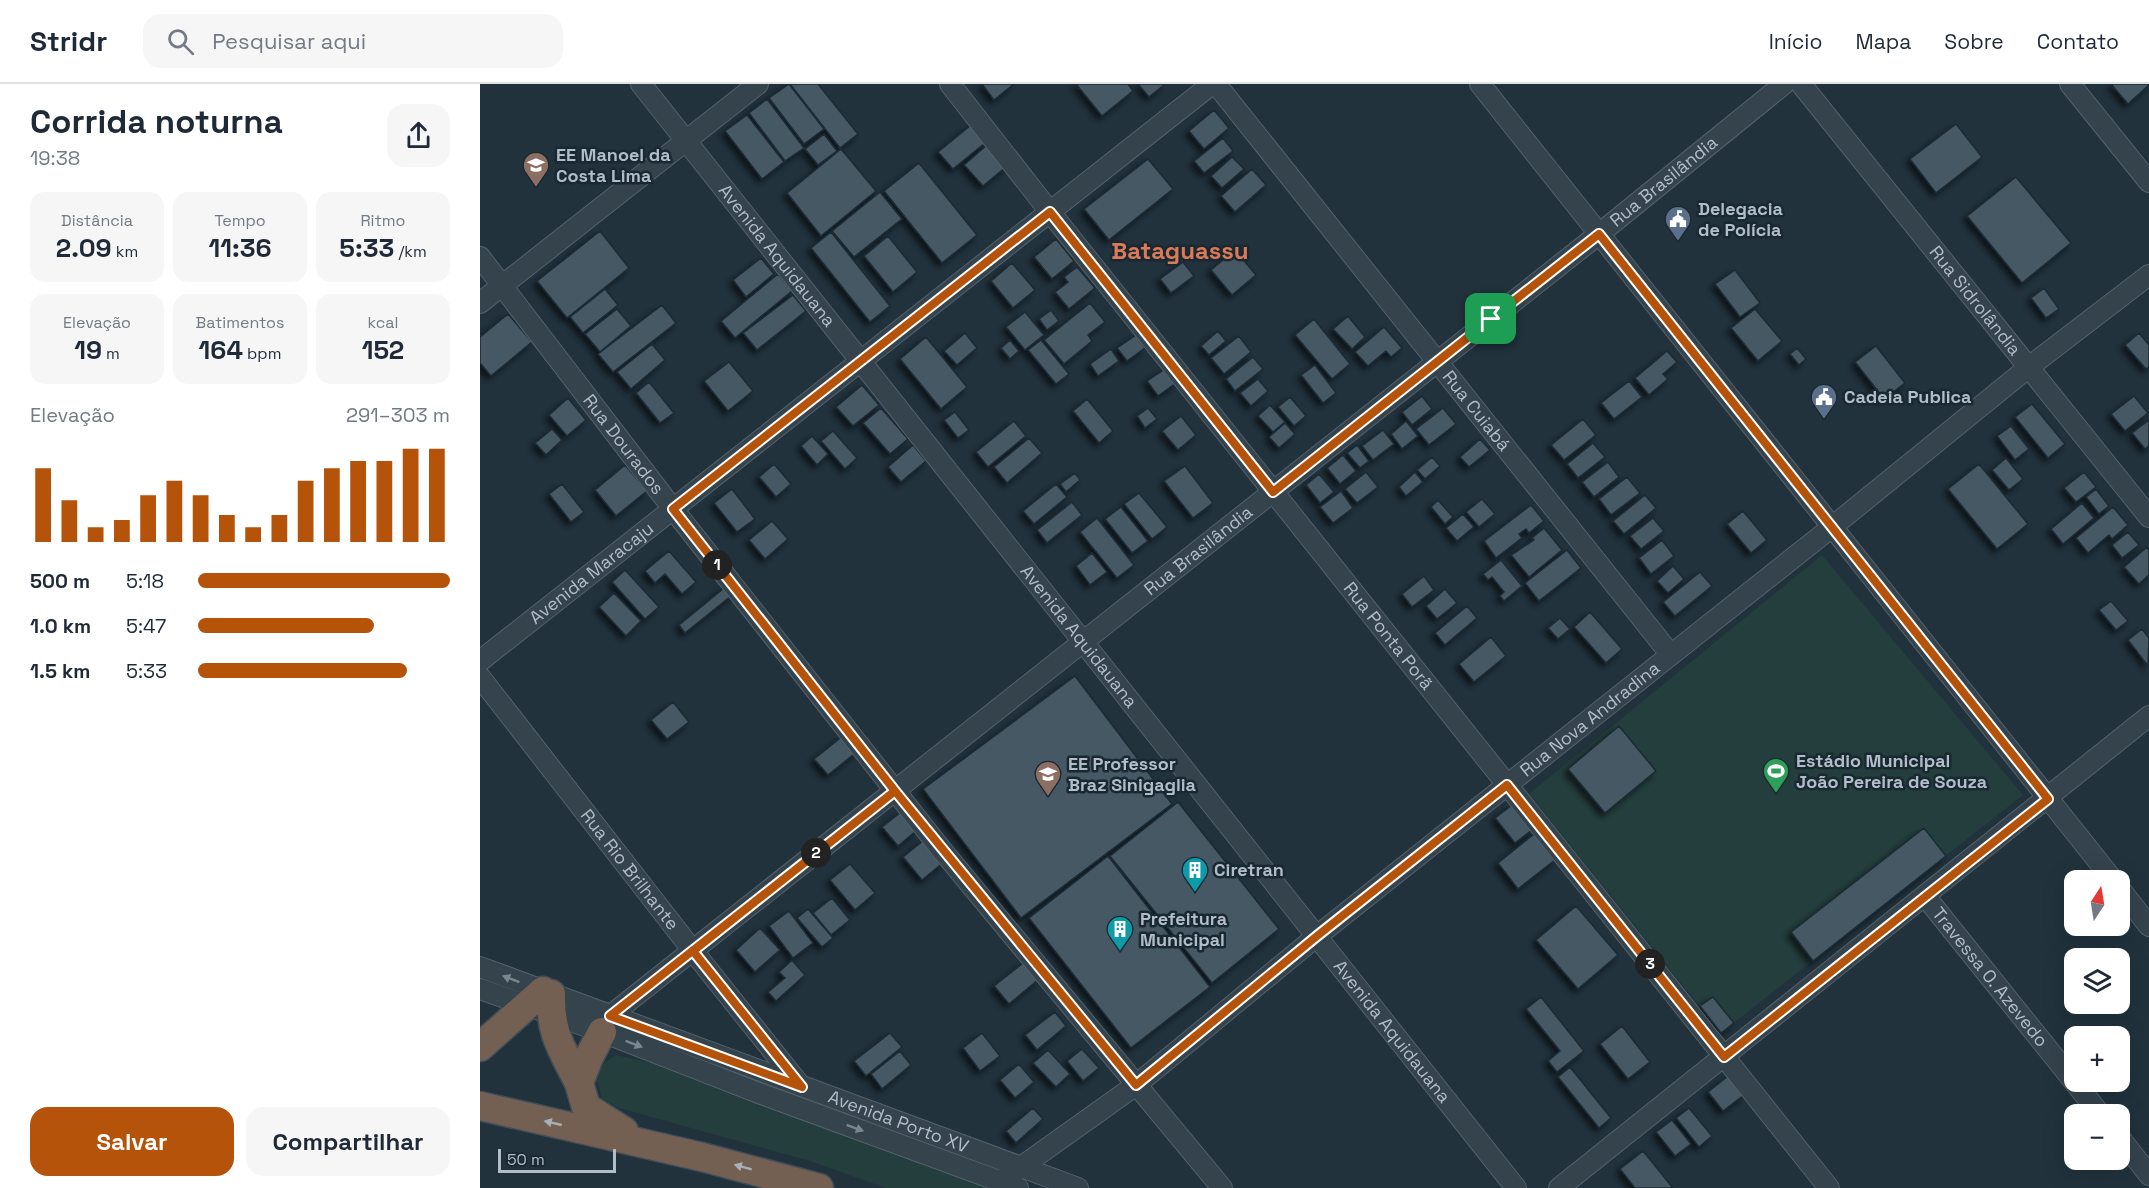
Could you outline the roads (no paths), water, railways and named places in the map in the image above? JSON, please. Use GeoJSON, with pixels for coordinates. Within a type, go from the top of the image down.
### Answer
{"type":"FeatureCollection","features":[{"type":"Feature","properties":{"kind":"highway"},"geometry":{"type":"LineString","coordinates":[[480,1047],[543,1002],[554,1034],[579,1083],[586,1107],[643,1144]]}},
{"type":"Feature","properties":{"kind":"highway"},"geometry":{"type":"LineString","coordinates":[[579,1083],[606,1024]]}},
{"type":"Feature","properties":{"kind":"highway"},"geometry":{"type":"LineString","coordinates":[[480,1106],[643,1144],[786,1183],[819,1188]]}},
{"type":"Feature","properties":{"kind":"street","name":"Avenida Aquidauana"},"geometry":{"type":"LineString","coordinates":[[641,84],[1516,1188]]}},
{"type":"Feature","properties":{"kind":"street"},"geometry":{"type":"LineString","coordinates":[[480,303],[758,84]]}},
{"type":"Feature","properties":{"kind":"street","name":"Rua Ponta Porã"},"geometry":{"type":"LineString","coordinates":[[950,84],[1829,1188]]}},
{"type":"Feature","properties":{"kind":"street","name":"Avenida Maracaju"},"geometry":{"type":"LineString","coordinates":[[480,661],[1214,84]]}},
{"type":"Feature","properties":{"kind":"street","name":"Rua Cuiabá"},"geometry":{"type":"LineString","coordinates":[[1214,84],[1671,655]]}},
{"type":"Feature","properties":{"kind":"street"},"geometry":{"type":"LineString","coordinates":[[1480,84],[2105,870]]}},
{"type":"Feature","properties":{"kind":"street","name":"Rua Brasilândia"},"geometry":{"type":"LineString","coordinates":[[606,1024],[693,951],[1599,234],[1784,84]]}},
{"type":"Feature","properties":{"kind":"street","name":"Rua Sidrolândia"},"geometry":{"type":"LineString","coordinates":[[1801,84],[2149,517]]}},
{"type":"Feature","properties":{"kind":"street"},"geometry":{"type":"LineString","coordinates":[[2070,84],[2149,182]]}},
{"type":"Feature","properties":{"kind":"street","name":"Rua Dourados"},"geometry":{"type":"LineString","coordinates":[[480,257],[673,509],[895,791],[1222,1188]]}},
{"type":"Feature","properties":{"kind":"street","name":"Rua Nova Andradina"},"geometry":{"type":"LineString","coordinates":[[1009,1185],[1019,1168],[1136,1085],[1317,936],[1832,527],[2029,367],[2149,275]]}},
{"type":"Feature","properties":{"kind":"street","name":"Rua Rio Brilhante"},"geometry":{"type":"LineString","coordinates":[[480,677],[826,1118]]}},
{"type":"Feature","properties":{"kind":"street"},"geometry":{"type":"LineString","coordinates":[[1558,1188],[2048,799],[2149,716]]}},
{"type":"Feature","properties":{"kind":"street","name":"Travessa O. Azevedo"},"geometry":{"type":"LineString","coordinates":[[1925,896],[2092,1104]]}},
{"type":"Feature","properties":{"kind":"street"},"geometry":{"type":"LineString","coordinates":[[2130,902],[2149,926]]}},
{"type":"Feature","properties":{"kind":"street","name":"Avenida Porto XV"},"geometry":{"type":"LineString","coordinates":[[480,967],[543,1002]]}},
{"type":"Feature","properties":{"kind":"street","name":"Avenida Porto XV"},"geometry":{"type":"LineString","coordinates":[[480,989],[543,1002],[802,1087],[1078,1188]]}},
{"type":"Feature","properties":{"kind":"street","name":"Avenida Porto XV"},"geometry":{"type":"LineString","coordinates":[[606,1024],[826,1118],[1009,1185]]}},
{"type":"Feature","properties":{"kind":"street"},"geometry":{"type":"LineString","coordinates":[[2130,1151],[2149,1175]]}},
{"type":"Feature","properties":{"kind":"place","name":"EE Manoel da Costa Lima"},"geometry":{"type":"Point","coordinates":[536,188]}},
{"type":"Feature","properties":{"kind":"place","name":"Delegacia de Polícia"},"geometry":{"type":"Point","coordinates":[1678,242]}},
{"type":"Feature","properties":{"kind":"place","name":"Cadeia Publica"},"geometry":{"type":"Point","coordinates":[1824,420]}},
{"type":"Feature","properties":{"kind":"place","name":"Estádio Municipal João Pereira de Souza"},"geometry":{"type":"Point","coordinates":[1776,794]}},
{"type":"Feature","properties":{"kind":"place","name":"EE Professor Braz Sinigaglia"},"geometry":{"type":"Point","coordinates":[1048,797]}},
{"type":"Feature","properties":{"kind":"place","name":"Ciretran"},"geometry":{"type":"Point","coordinates":[1195,893]}},
{"type":"Feature","properties":{"kind":"place","name":"Prefeitura Municipal"},"geometry":{"type":"Point","coordinates":[1120,952]}},
{"type":"Feature","properties":{"kind":"district","name":"Bataguassu"},"geometry":{"type":"Point","coordinates":[1180,251]}}]}
